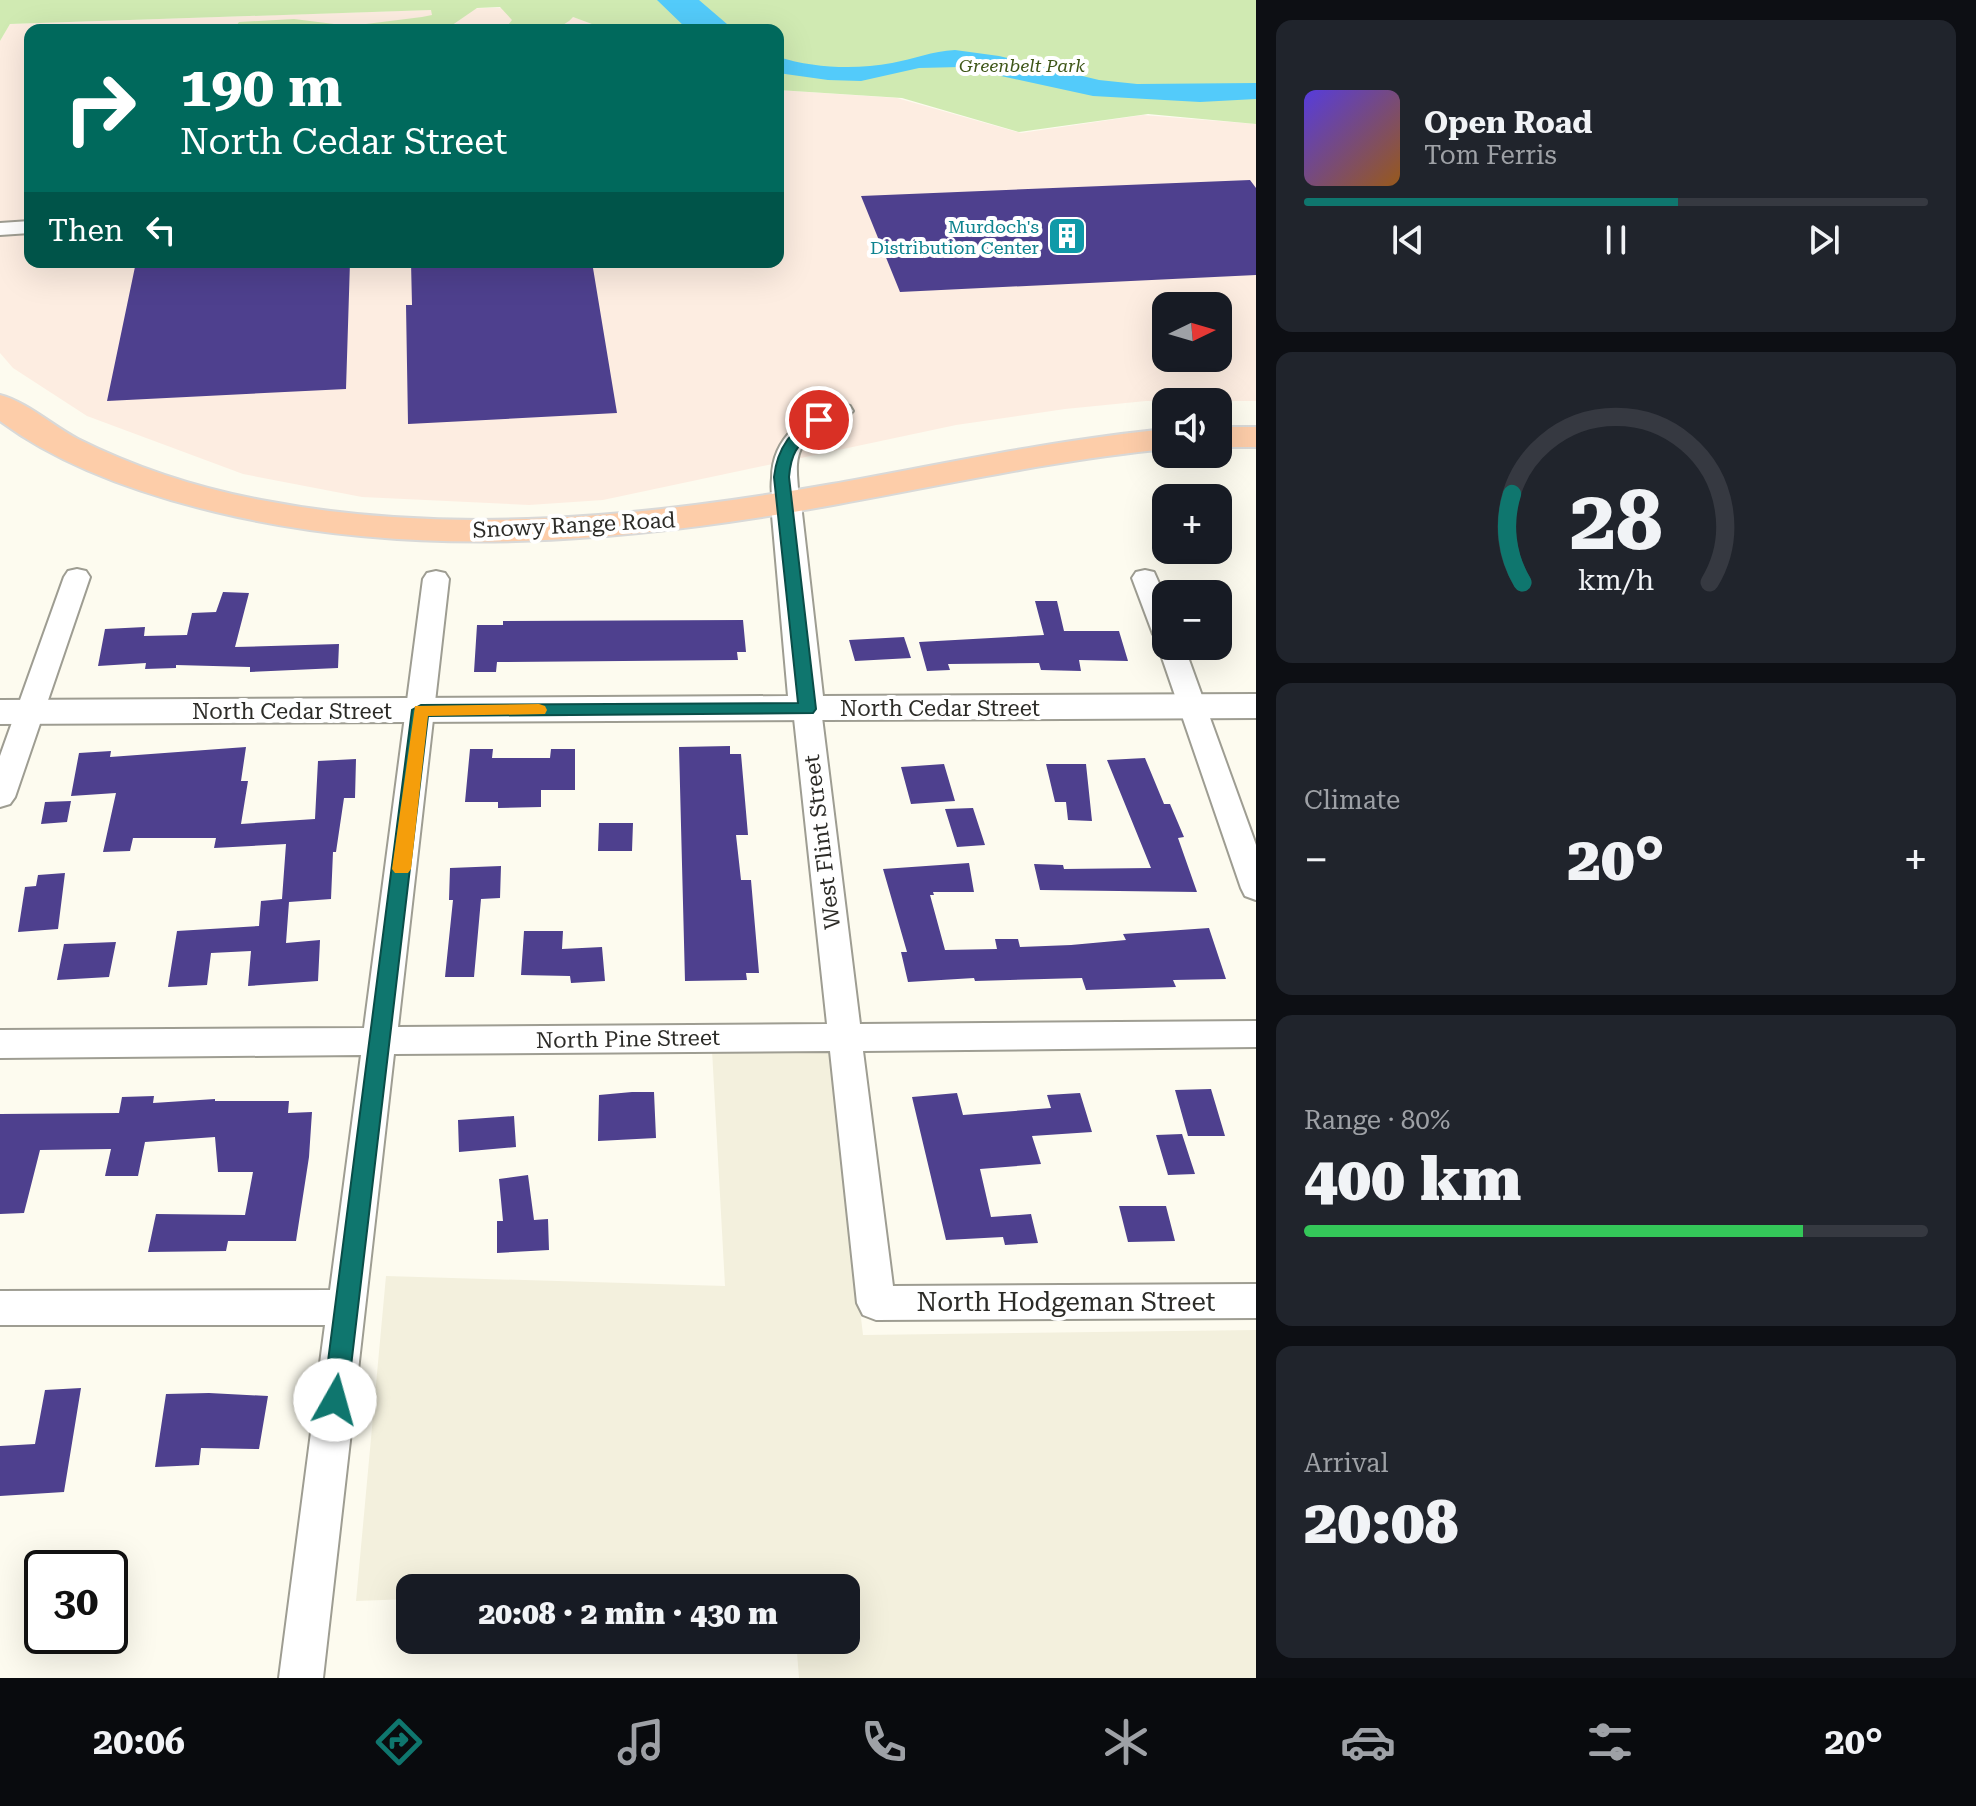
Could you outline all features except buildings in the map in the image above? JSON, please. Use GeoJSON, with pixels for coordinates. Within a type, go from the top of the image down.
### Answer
{"type":"FeatureCollection","features":[{"type":"Feature","properties":{"kind":"main road","name":"Snowy Range Road"},"geometry":{"type":"LineString","coordinates":[[0,405],[45,436],[138,477],[205,500],[295,518],[406,529],[554,531],[696,518],[1061,452],[1152,441]]}},
{"type":"Feature","properties":{"kind":"main road"},"geometry":{"type":"LineString","coordinates":[[1232,437],[1256,437]]}},
{"type":"Feature","properties":{"kind":"street"},"geometry":{"type":"LineString","coordinates":[[0,229],[24,227]]}},
{"type":"Feature","properties":{"kind":"street","name":"West Flint Street"},"geometry":{"type":"LineString","coordinates":[[842,411],[819,420],[791,443],[783,458],[781,477],[876,1303]]}},
{"type":"Feature","properties":{"kind":"street"},"geometry":{"type":"LineString","coordinates":[[0,797],[15,712],[77,577]]}},
{"type":"Feature","properties":{"kind":"street"},"geometry":{"type":"LineString","coordinates":[[1145,578],[1152,597]]}},
{"type":"Feature","properties":{"kind":"street"},"geometry":{"type":"LineString","coordinates":[[301,1678],[436,579]]}},
{"type":"Feature","properties":{"kind":"street"},"geometry":{"type":"LineString","coordinates":[[1176,660],[1256,888]]}},
{"type":"Feature","properties":{"kind":"street","name":"North Cedar Street"},"geometry":{"type":"LineString","coordinates":[[15,712],[1256,706]]}},
{"type":"Feature","properties":{"kind":"street","name":"North Pine Street"},"geometry":{"type":"LineString","coordinates":[[0,1044],[1256,1034]]}},
{"type":"Feature","properties":{"kind":"street","name":"North Hodgeman Street"},"geometry":{"type":"LineString","coordinates":[[876,1303],[1256,1301]]}},
{"type":"Feature","properties":{"kind":"street"},"geometry":{"type":"LineString","coordinates":[[0,1308],[347,1307]]}},
{"type":"Feature","properties":{"kind":"shaded area"},"geometry":{"type":"Polygon","coordinates":[[[544,6],[592,24],[24,24],[24,268],[784,268],[784,90],[897,98],[1021,133],[1143,115],[1256,124],[1256,401],[1232,401],[1232,388],[1152,388],[1152,401],[1065,409],[956,425],[603,500],[529,505],[362,497],[243,474],[87,416],[13,368],[0,353],[0,41],[10,24],[544,6]]]}},
{"type":"Feature","properties":{"kind":"shaded area"},"geometry":{"type":"Polygon","coordinates":[[[712,1050],[830,1050],[863,1335],[1256,1330],[1256,1678],[799,1678],[797,1654],[860,1654],[860,1574],[396,1574],[396,1600],[356,1601],[386,1276],[725,1286],[712,1050]]]}},
{"type":"Feature","properties":{"kind":"green space","name":"Greenbelt Park"},"geometry":{"type":"Polygon","coordinates":[[[0,0],[1256,0],[1256,124],[1148,114],[1019,132],[902,98],[784,90],[784,24],[592,24],[573,17],[565,24],[509,24],[512,20],[500,7],[477,8],[454,24],[366,24],[432,15],[431,10],[10,24],[0,41],[0,0]]]}},
{"type":"Feature","properties":{"kind":"green space","name":"Greenbelt Park"},"geometry":{"type":"Polygon","coordinates":[[[294,19],[334,24],[238,24],[239,22],[294,19]]]}},
{"type":"Feature","properties":{"kind":"water"},"geometry":{"type":"Polygon","coordinates":[[[657,0],[699,0],[727,24],[682,24],[657,0]]]}},
{"type":"Feature","properties":{"kind":"water"},"geometry":{"type":"Polygon","coordinates":[[[955,50],[999,56],[1099,80],[1137,84],[1256,83],[1256,99],[1200,102],[1093,96],[960,67],[919,68],[861,81],[784,74],[784,59],[820,66],[864,67],[955,50]]]}},
{"type":"Feature","properties":{"kind":"slow traffic"},"geometry":{"type":"LineString","coordinates":[[401,869],[421,710],[539,710]]}},
{"type":"Feature","properties":{"kind":"place","name":"Murdoch's Distribution Center"},"geometry":{"type":"Point","coordinates":[1067,236]}},
{"type":"Feature","properties":{"kind":"route"},"geometry":{"type":"LineString","coordinates":[[335,1400],[421,710],[807,709],[781,477],[783,458],[791,443],[819,420]]}}]}
